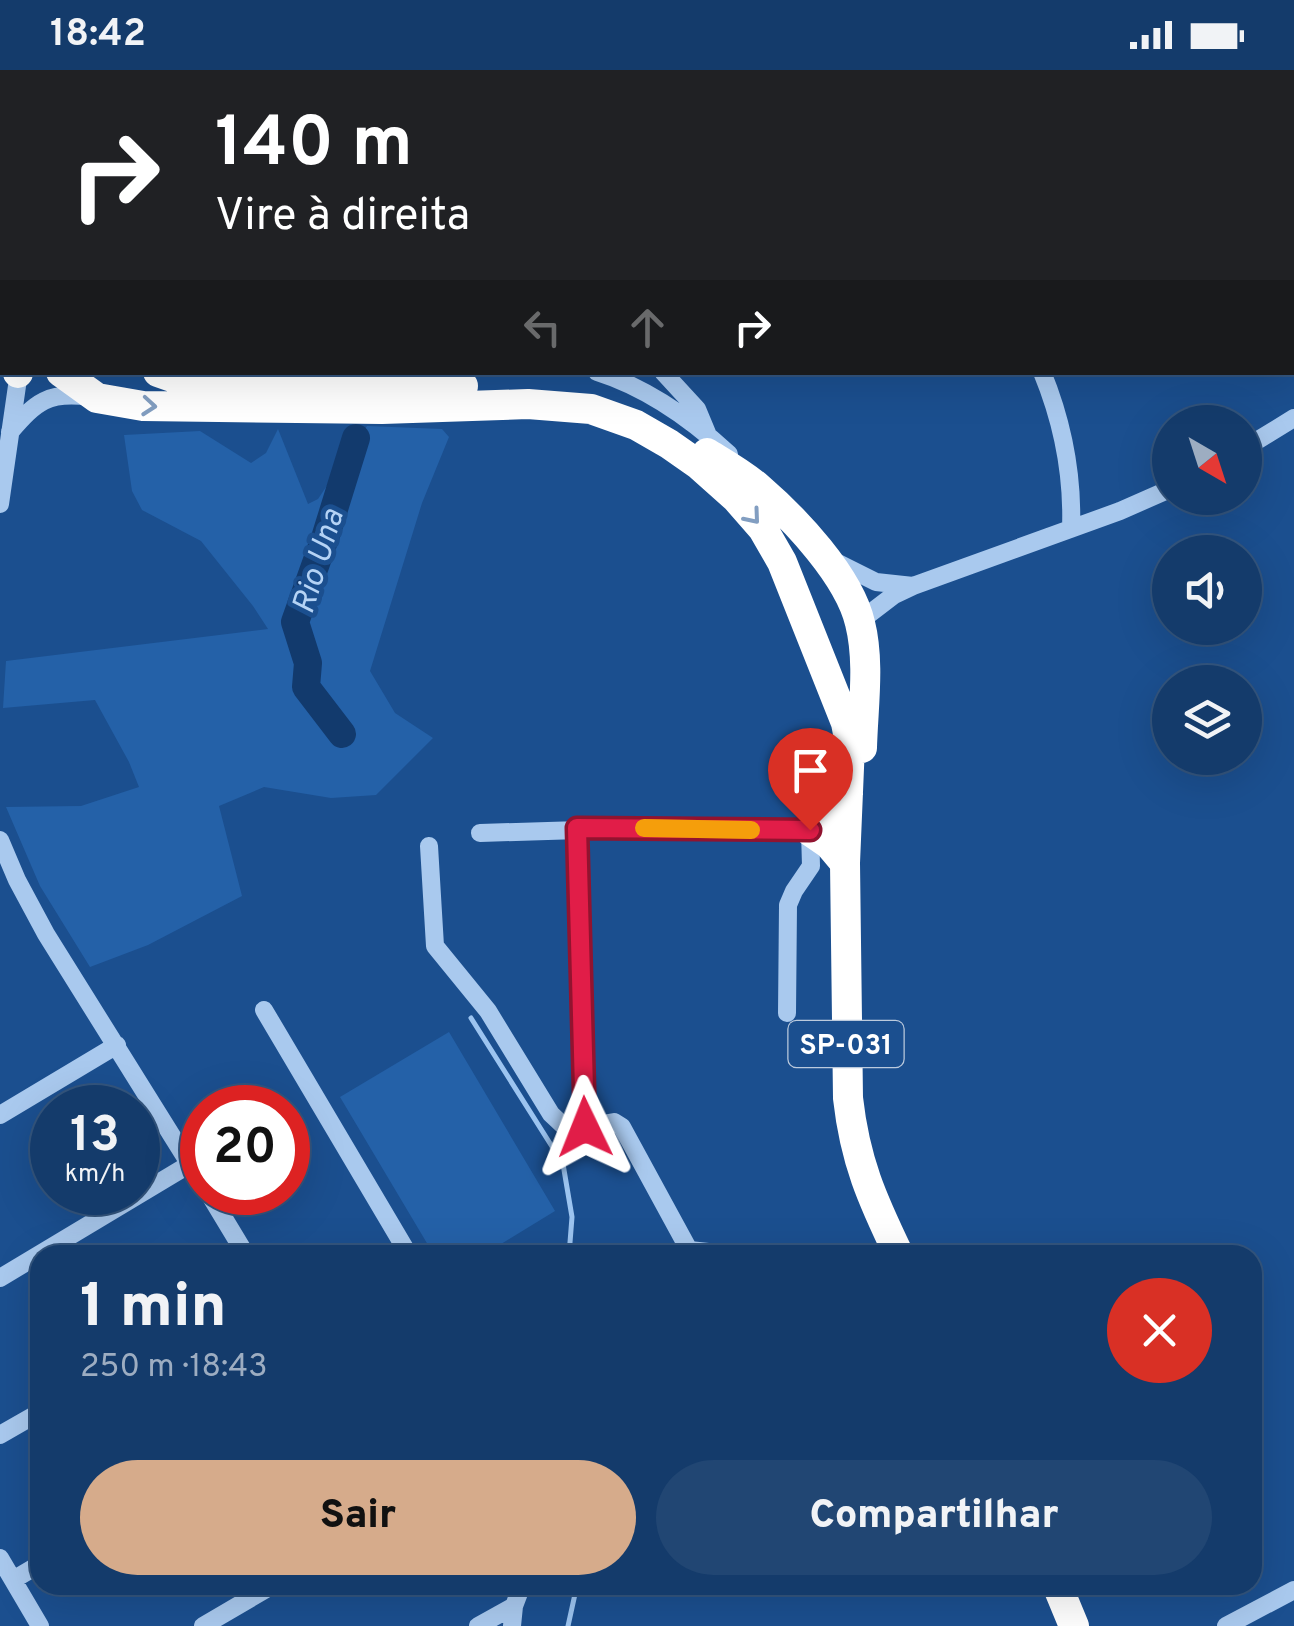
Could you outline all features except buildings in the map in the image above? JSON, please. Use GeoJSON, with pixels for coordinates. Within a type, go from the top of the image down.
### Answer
{"type":"FeatureCollection","features":[{"type":"Feature","properties":{"kind":"highway","name":"SP-031"},"geometry":{"type":"LineString","coordinates":[[65,375],[97,398],[143,406],[382,410],[528,404],[577,407],[636,425],[669,444],[736,498],[763,529],[782,562],[846,724],[850,744],[845,862],[848,1098],[852,1135],[863,1175],[894,1245]]}},
{"type":"Feature","properties":{"kind":"highway","name":"SP-031"},"geometry":{"type":"LineString","coordinates":[[167,375],[254,388],[543,386],[608,394],[648,414],[748,479],[778,505],[824,556],[852,596],[864,646],[860,965],[863,1118],[884,1194],[909,1245]]}},
{"type":"Feature","properties":{"kind":"highway"},"geometry":{"type":"LineString","coordinates":[[795,600],[829,625],[840,628],[860,622]]}},
{"type":"Feature","properties":{"kind":"highway"},"geometry":{"type":"LineString","coordinates":[[845,862],[830,844],[810,830],[833,816],[848,794]]}},
{"type":"Feature","properties":{"kind":"highway"},"geometry":{"type":"LineString","coordinates":[[1060,1595],[1074,1626]]}},
{"type":"Feature","properties":{"kind":"highway"},"geometry":{"type":"LineString","coordinates":[[1082,1595],[1094,1626]]}},
{"type":"Feature","properties":{"kind":"street"},"geometry":{"type":"LineString","coordinates":[[0,504],[19,375]]}},
{"type":"Feature","properties":{"kind":"street"},"geometry":{"type":"LineString","coordinates":[[410,387],[437,375]]}},
{"type":"Feature","properties":{"kind":"street"},"geometry":{"type":"LineString","coordinates":[[604,375],[673,408],[730,455],[748,479]]}},
{"type":"Feature","properties":{"kind":"street"},"geometry":{"type":"LineString","coordinates":[[666,375],[696,409],[707,434]]}},
{"type":"Feature","properties":{"kind":"street"},"geometry":{"type":"LineString","coordinates":[[1043,375],[1060,424],[1070,475],[1071,529]]}},
{"type":"Feature","properties":{"kind":"street"},"geometry":{"type":"LineString","coordinates":[[10,433],[43,400],[64,395],[97,398]]}},
{"type":"Feature","properties":{"kind":"street"},"geometry":{"type":"LineString","coordinates":[[1262,438],[1294,418]]}},
{"type":"Feature","properties":{"kind":"street"},"geometry":{"type":"LineString","coordinates":[[860,622],[894,595],[913,586],[1152,496]]}},
{"type":"Feature","properties":{"kind":"street"},"geometry":{"type":"LineString","coordinates":[[824,556],[876,582],[913,586]]}},
{"type":"Feature","properties":{"kind":"street"},"geometry":{"type":"LineString","coordinates":[[577,828],[585,1127]]}},
{"type":"Feature","properties":{"kind":"street"},"geometry":{"type":"LineString","coordinates":[[480,833],[577,828],[810,830],[810,866],[788,904],[787,1013]]}},
{"type":"Feature","properties":{"kind":"street"},"geometry":{"type":"LineString","coordinates":[[0,840],[46,934],[180,1148]]}},
{"type":"Feature","properties":{"kind":"street"},"geometry":{"type":"LineString","coordinates":[[429,846],[434,946],[488,1011],[551,1114],[568,1130],[614,1122],[622,1127],[686,1245]]}},
{"type":"Feature","properties":{"kind":"street"},"geometry":{"type":"LineString","coordinates":[[264,1010],[403,1245]]}},
{"type":"Feature","properties":{"kind":"street"},"geometry":{"type":"LineString","coordinates":[[0,1115],[117,1044]]}},
{"type":"Feature","properties":{"kind":"street"},"geometry":{"type":"LineString","coordinates":[[55,1245],[180,1170]]}},
{"type":"Feature","properties":{"kind":"street"},"geometry":{"type":"LineString","coordinates":[[222,1215],[240,1245]]}},
{"type":"Feature","properties":{"kind":"street"},"geometry":{"type":"LineString","coordinates":[[0,1278],[30,1260]]}},
{"type":"Feature","properties":{"kind":"street"},"geometry":{"type":"LineString","coordinates":[[0,1436],[30,1418]]}},
{"type":"Feature","properties":{"kind":"street"},"geometry":{"type":"LineString","coordinates":[[0,1558],[40,1626]]}},
{"type":"Feature","properties":{"kind":"street"},"geometry":{"type":"LineString","coordinates":[[13,1580],[30,1570]]}},
{"type":"Feature","properties":{"kind":"street"},"geometry":{"type":"LineString","coordinates":[[1226,1626],[1294,1590]]}},
{"type":"Feature","properties":{"kind":"street"},"geometry":{"type":"LineString","coordinates":[[203,1626],[256,1595]]}},
{"type":"Feature","properties":{"kind":"street"},"geometry":{"type":"LineString","coordinates":[[512,1626],[518,1595]]}},
{"type":"Feature","properties":{"kind":"street"},"geometry":{"type":"LineString","coordinates":[[478,1626],[514,1606]]}},
{"type":"Feature","properties":{"kind":"shaded area"},"geometry":{"type":"Polygon","coordinates":[[[367,426],[442,429],[449,437],[422,503],[370,671],[395,713],[433,738],[376,795],[331,798],[264,787],[219,806],[242,896],[148,945],[90,967],[40,886],[6,807],[81,806],[139,787],[95,700],[3,708],[6,661],[268,629],[201,541],[142,510],[132,491],[124,435],[200,431],[251,463],[266,453],[278,429],[308,504],[318,499],[367,426]]]}},
{"type":"Feature","properties":{"kind":"shaded area"},"geometry":{"type":"Polygon","coordinates":[[[449,1032],[555,1211],[499,1245],[428,1245],[340,1097],[449,1032]]]}},
{"type":"Feature","properties":{"kind":"waterway","name":"Rio Una"},"geometry":{"type":"LineString","coordinates":[[342,734],[306,687],[308,663],[295,622],[356,438]]}},
{"type":"Feature","properties":{"kind":"waterway"},"geometry":{"type":"LineString","coordinates":[[471,1018],[563,1164],[572,1217],[570,1245]]}},
{"type":"Feature","properties":{"kind":"waterway"},"geometry":{"type":"LineString","coordinates":[[568,1626],[575,1595]]}},
{"type":"Feature","properties":{"kind":"slow traffic"},"geometry":{"type":"LineString","coordinates":[[644,828],[751,830]]}},
{"type":"Feature","properties":{"kind":"route"},"geometry":{"type":"LineString","coordinates":[[585,1127],[577,828],[810,830]]}}]}
